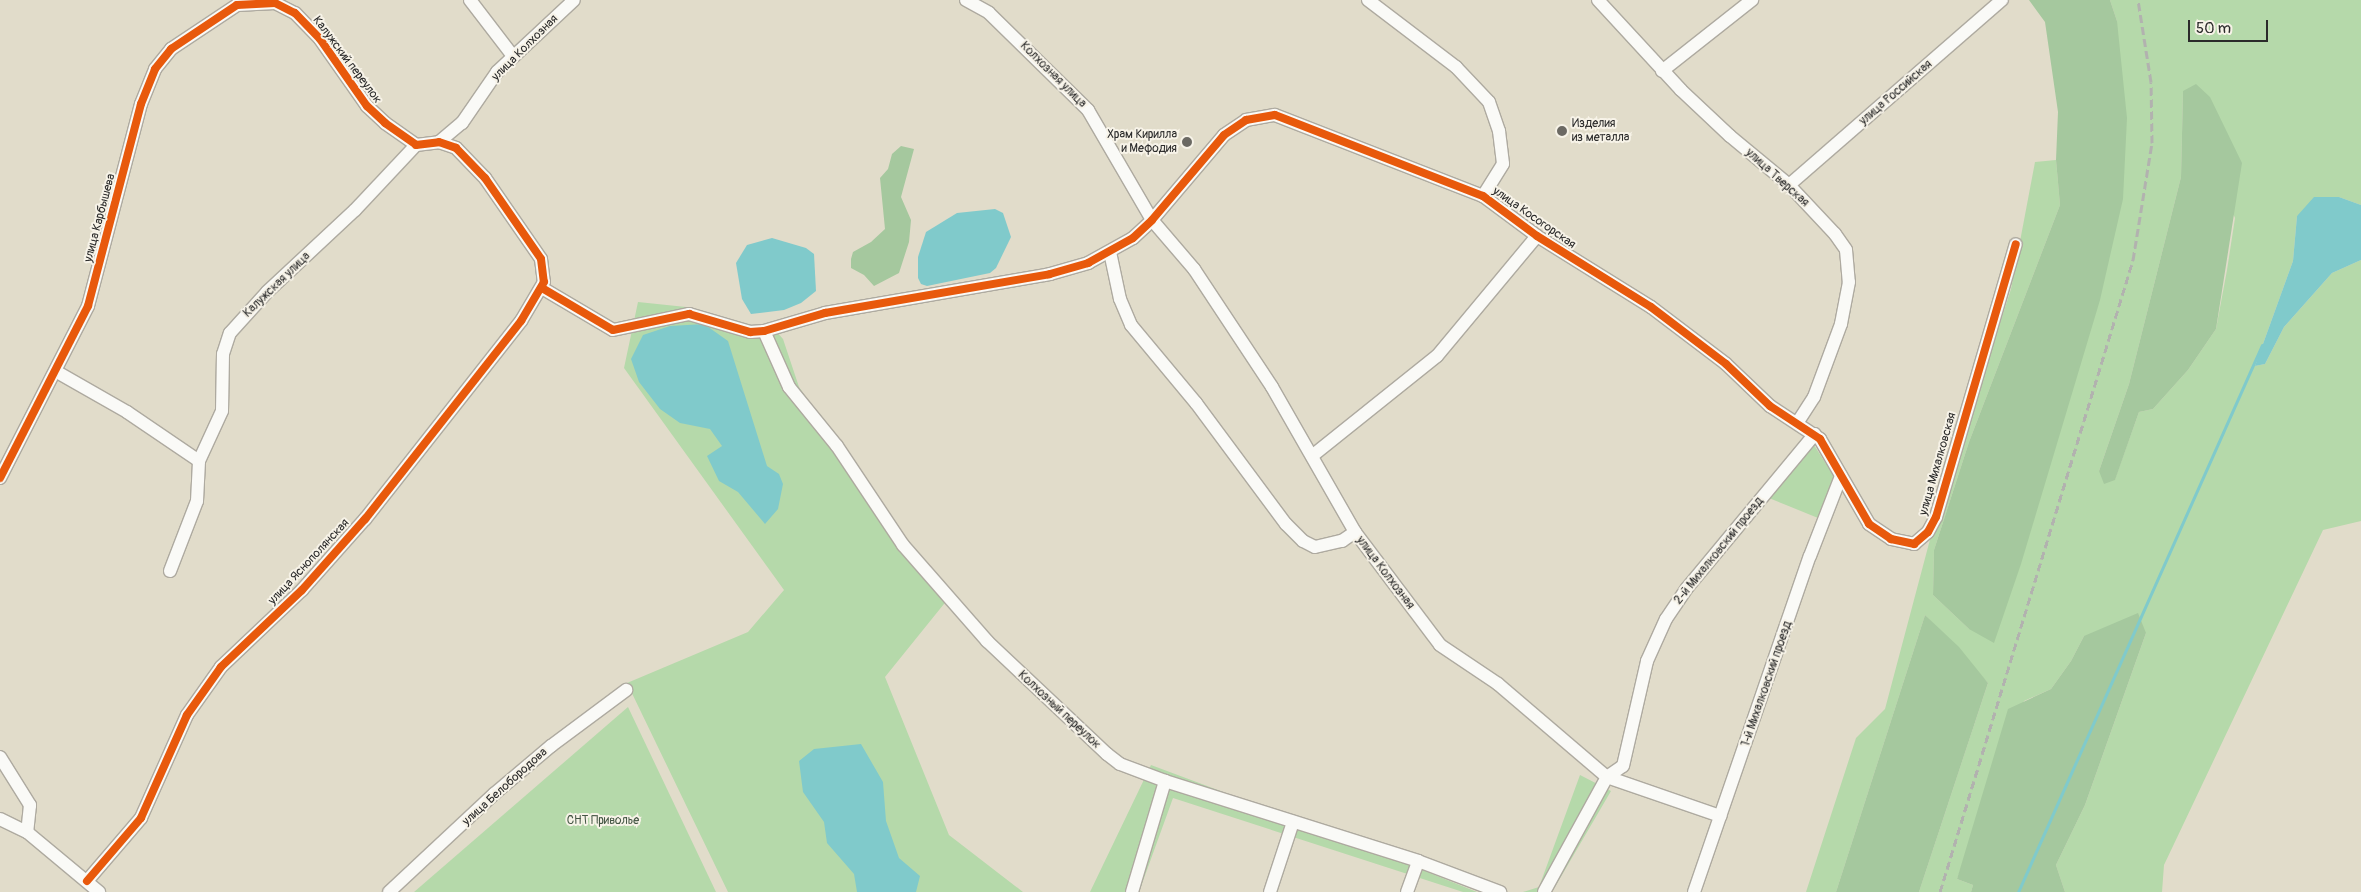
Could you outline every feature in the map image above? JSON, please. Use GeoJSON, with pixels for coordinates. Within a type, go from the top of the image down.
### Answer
{"type":"FeatureCollection","features":[{"type":"Feature","properties":{"kind":"street"},"geometry":{"type":"LineString","coordinates":[[470,0],[513,56]]}},
{"type":"Feature","properties":{"kind":"street","name":"улица Колхозная"},"geometry":{"type":"LineString","coordinates":[[439,142],[462,123],[497,72],[574,0]]}},
{"type":"Feature","properties":{"kind":"street","name":"Колхозная улица"},"geometry":{"type":"LineString","coordinates":[[966,0],[989,13],[1083,103],[1152,220]]}},
{"type":"Feature","properties":{"kind":"street","name":"улица Косогорская"},"geometry":{"type":"LineString","coordinates":[[1368,0],[1456,67],[1489,102],[1499,131],[1503,164],[1483,196]]}},
{"type":"Feature","properties":{"kind":"street","name":"улица Тверская"},"geometry":{"type":"LineString","coordinates":[[1598,0],[1662,71],[1730,136],[1788,185],[1836,234],[1846,250],[1849,264],[1848,293],[1838,335],[1814,397],[1798,422]]}},
{"type":"Feature","properties":{"kind":"street"},"geometry":{"type":"LineString","coordinates":[[1662,71],[1752,0]]}},
{"type":"Feature","properties":{"kind":"street","name":"улица Российская"},"geometry":{"type":"LineString","coordinates":[[1788,185],[2002,0]]}},
{"type":"Feature","properties":{"kind":"street","name":"Калужский переулок"},"geometry":{"type":"LineString","coordinates":[[254,1],[275,3],[295,12],[320,39],[367,106],[416,145]]}},
{"type":"Feature","properties":{"kind":"street","name":"улица Карбышева"},"geometry":{"type":"LineString","coordinates":[[0,478],[56,372],[88,306],[142,104],[156,69],[176,45],[231,8],[254,1]]}},
{"type":"Feature","properties":{"kind":"street","name":"улица Косогорская"},"geometry":{"type":"LineString","coordinates":[[764,332],[825,313],[1050,274],[1088,263],[1136,236],[1152,220],[1224,135],[1246,120],[1280,116],[1483,196],[1537,236],[1651,307],[1718,357],[1770,406],[1798,422]]}},
{"type":"Feature","properties":{"kind":"street"},"geometry":{"type":"LineString","coordinates":[[416,145],[439,142],[456,148],[485,178],[541,259],[545,277],[542,288],[613,330],[689,314],[750,332],[764,332]]}},
{"type":"Feature","properties":{"kind":"street","name":"Калужская улица"},"geometry":{"type":"LineString","coordinates":[[170,571],[197,501],[200,461],[222,410],[223,354],[234,327],[267,292],[355,210],[416,145]]}},
{"type":"Feature","properties":{"kind":"street","name":"улица Колхозная"},"geometry":{"type":"LineString","coordinates":[[1152,220],[1200,277],[1312,456],[1355,532],[1444,649],[1498,684],[1608,777],[1720,816]]}},
{"type":"Feature","properties":{"kind":"street"},"geometry":{"type":"LineString","coordinates":[[1312,456],[1437,356],[1537,236]]}},
{"type":"Feature","properties":{"kind":"street","name":"улица Михалковская"},"geometry":{"type":"LineString","coordinates":[[1798,422],[1815,434],[1841,476],[1861,514],[1880,533],[1896,541],[1914,544],[1928,532],[1936,517],[2016,244]]}},
{"type":"Feature","properties":{"kind":"street"},"geometry":{"type":"LineString","coordinates":[[1110,252],[1120,299],[1131,325],[1199,407],[1286,524],[1301,540],[1315,547],[1342,541],[1355,532]]}},
{"type":"Feature","properties":{"kind":"street","name":"улица Яснополянская"},"geometry":{"type":"LineString","coordinates":[[88,881],[141,818],[187,715],[221,667],[302,590],[365,519],[521,321],[533,296],[542,288]]}},
{"type":"Feature","properties":{"kind":"street","name":"Колхозный переулок"},"geometry":{"type":"LineString","coordinates":[[764,332],[789,387],[837,446],[892,532],[958,610],[1024,679],[1120,764],[1165,781],[1418,860],[1500,892]]}},
{"type":"Feature","properties":{"kind":"street"},"geometry":{"type":"LineString","coordinates":[[56,372],[127,412],[200,461]]}},
{"type":"Feature","properties":{"kind":"street","name":"2-й Михалковский проезд"},"geometry":{"type":"LineString","coordinates":[[1544,892],[1608,777],[1623,766],[1648,661],[1666,619],[1687,588],[1815,434]]}},
{"type":"Feature","properties":{"kind":"street","name":"1-й Михалковский проезд"},"geometry":{"type":"LineString","coordinates":[[1694,892],[1810,556],[1841,476]]}},
{"type":"Feature","properties":{"kind":"street","name":"улица Белобородова"},"geometry":{"type":"LineString","coordinates":[[389,892],[494,794],[551,746],[626,690]]}},
{"type":"Feature","properties":{"kind":"street"},"geometry":{"type":"LineString","coordinates":[[0,757],[30,805],[27,832]]}},
{"type":"Feature","properties":{"kind":"street"},"geometry":{"type":"LineString","coordinates":[[1132,892],[1165,781]]}},
{"type":"Feature","properties":{"kind":"street"},"geometry":{"type":"LineString","coordinates":[[0,819],[27,832],[99,892]]}},
{"type":"Feature","properties":{"kind":"street"},"geometry":{"type":"LineString","coordinates":[[1270,892],[1293,822]]}},
{"type":"Feature","properties":{"kind":"street"},"geometry":{"type":"LineString","coordinates":[[1407,892],[1418,860]]}},
{"type":"Feature","properties":{"kind":"green space"},"geometry":{"type":"Polygon","coordinates":[[[2029,0],[2110,0],[2117,21],[2127,118],[2123,199],[2100,300],[2021,564],[1994,643],[1969,629],[1933,595],[1934,550],[1969,442],[2060,205],[2056,160],[2058,112],[2045,22],[2029,0]]]}},
{"type":"Feature","properties":{"kind":"green space"},"geometry":{"type":"Polygon","coordinates":[[[2110,0],[2361,0],[2361,205],[2339,197],[2297,216],[2293,261],[2255,366],[2265,364],[2284,327],[2332,273],[2361,260],[2361,521],[2323,530],[2164,865],[2162,892],[2065,892],[2056,865],[2085,805],[2146,633],[2084,636],[2071,661],[2051,689],[2024,701],[1957,879],[1973,885],[1971,892],[1919,892],[1988,683],[1925,615],[1836,892],[1806,892],[1856,738],[1885,709],[1932,532],[2011,289],[2035,162],[2056,160],[2060,205],[1969,442],[1934,550],[1933,595],[1969,629],[2117,21],[2110,0]],[[2183,91],[2181,177],[2129,384],[2099,471],[2115,479],[2139,412],[2153,409],[2188,370],[2216,329],[2235,218],[2183,91]]]}},
{"type":"Feature","properties":{"kind":"green space"},"geometry":{"type":"Polygon","coordinates":[[[2196,84],[2210,97],[2242,163],[2216,329],[2188,370],[2153,409],[2139,412],[2115,480],[2104,484],[2099,471],[2129,384],[2181,177],[2183,91],[2196,84]]]}},
{"type":"Feature","properties":{"kind":"green space"},"geometry":{"type":"Polygon","coordinates":[[[901,146],[914,149],[901,197],[911,220],[909,242],[899,273],[874,286],[864,275],[851,268],[851,259],[853,252],[871,242],[885,229],[880,178],[888,169],[892,154],[901,146]]]}},
{"type":"Feature","properties":{"kind":"green space"},"geometry":{"type":"Polygon","coordinates":[[[638,302],[686,307],[714,325],[750,338],[768,322],[783,339],[799,387],[905,540],[952,594],[885,677],[949,835],[1023,892],[728,892],[627,683],[748,632],[784,590],[624,368],[638,302]]]}},
{"type":"Feature","properties":{"kind":"green space"},"geometry":{"type":"Polygon","coordinates":[[[1814,445],[1835,478],[1818,518],[1769,498],[1814,445]]]}},
{"type":"Feature","properties":{"kind":"green space"},"geometry":{"type":"Polygon","coordinates":[[[2138,613],[2146,633],[2085,805],[2056,865],[2065,892],[1971,892],[1973,885],[1957,879],[2008,709],[2051,689],[2071,661],[2084,636],[2138,613]]]}},
{"type":"Feature","properties":{"kind":"green space"},"geometry":{"type":"Polygon","coordinates":[[[1925,615],[1959,647],[1988,683],[1919,892],[1836,892],[1925,615]]]}},
{"type":"Feature","properties":{"kind":"green space","name":"СНТ Приволье"},"geometry":{"type":"Polygon","coordinates":[[[628,707],[716,892],[414,892],[628,707]]]}},
{"type":"Feature","properties":{"kind":"green space"},"geometry":{"type":"Polygon","coordinates":[[[1151,765],[1293,818],[1477,892],[1463,892],[1173,798],[1139,892],[1090,892],[1151,765]]]}},
{"type":"Feature","properties":{"kind":"green space"},"geometry":{"type":"Polygon","coordinates":[[[1580,775],[1611,791],[1552,892],[1523,892],[1539,887],[1580,775]]]}},
{"type":"Feature","properties":{"kind":"water"},"geometry":{"type":"Polygon","coordinates":[[[2314,197],[2339,197],[2361,205],[2361,260],[2332,273],[2284,327],[2265,364],[2255,366],[2293,261],[2297,216],[2314,197]]]}},
{"type":"Feature","properties":{"kind":"water"},"geometry":{"type":"Polygon","coordinates":[[[995,209],[1003,213],[1011,237],[996,268],[990,273],[927,286],[921,284],[918,278],[918,257],[926,232],[957,213],[995,209]]]}},
{"type":"Feature","properties":{"kind":"water"},"geometry":{"type":"Polygon","coordinates":[[[772,238],[806,248],[814,254],[816,291],[801,303],[784,310],[751,314],[742,299],[736,263],[747,245],[772,238]]]}},
{"type":"Feature","properties":{"kind":"water"},"geometry":{"type":"Polygon","coordinates":[[[704,324],[728,341],[767,466],[779,474],[783,484],[778,509],[765,524],[738,492],[719,481],[707,456],[722,446],[710,429],[680,423],[660,409],[639,382],[631,359],[643,335],[670,326],[704,324]]]}},
{"type":"Feature","properties":{"kind":"water"},"geometry":{"type":"Polygon","coordinates":[[[861,744],[883,782],[886,821],[899,858],[920,876],[916,892],[857,892],[854,874],[827,843],[824,822],[803,792],[799,761],[814,749],[861,744]]]}},
{"type":"Feature","properties":{"kind":"waterway"},"geometry":{"type":"LineString","coordinates":[[2018,892],[2262,345]]}},
{"type":"Feature","properties":{"kind":"railway"},"geometry":{"type":"LineString","coordinates":[[1940,892],[2133,260],[2152,143],[2151,82],[2138,0]]}},
{"type":"Feature","properties":{"kind":"cycle path"},"geometry":{"type":"LineString","coordinates":[[0,478],[88,306],[141,104],[155,69],[171,49],[237,5],[275,3],[295,13],[320,39],[367,106],[385,123],[416,145],[439,142],[456,148],[485,178],[541,259],[544,282],[521,321],[365,519],[302,590],[221,667],[187,715],[141,818],[87,881]]}},
{"type":"Feature","properties":{"kind":"cycle path"},"geometry":{"type":"LineString","coordinates":[[542,288],[613,330],[689,314],[750,332],[764,331],[825,313],[1050,274],[1088,263],[1133,238],[1152,220],[1224,135],[1246,120],[1275,115],[1483,196],[1537,236],[1651,307],[1726,364],[1770,406],[1820,439],[1869,524],[1891,539],[1914,544],[1928,532],[1936,517],[2016,244]]}},
{"type":"Feature","properties":{"kind":"place","name":"Изделия из металла"},"geometry":{"type":"Point","coordinates":[1562,131]}},
{"type":"Feature","properties":{"kind":"place","name":"Храм Кирилла и Мефодия"},"geometry":{"type":"Point","coordinates":[1187,142]}}]}
